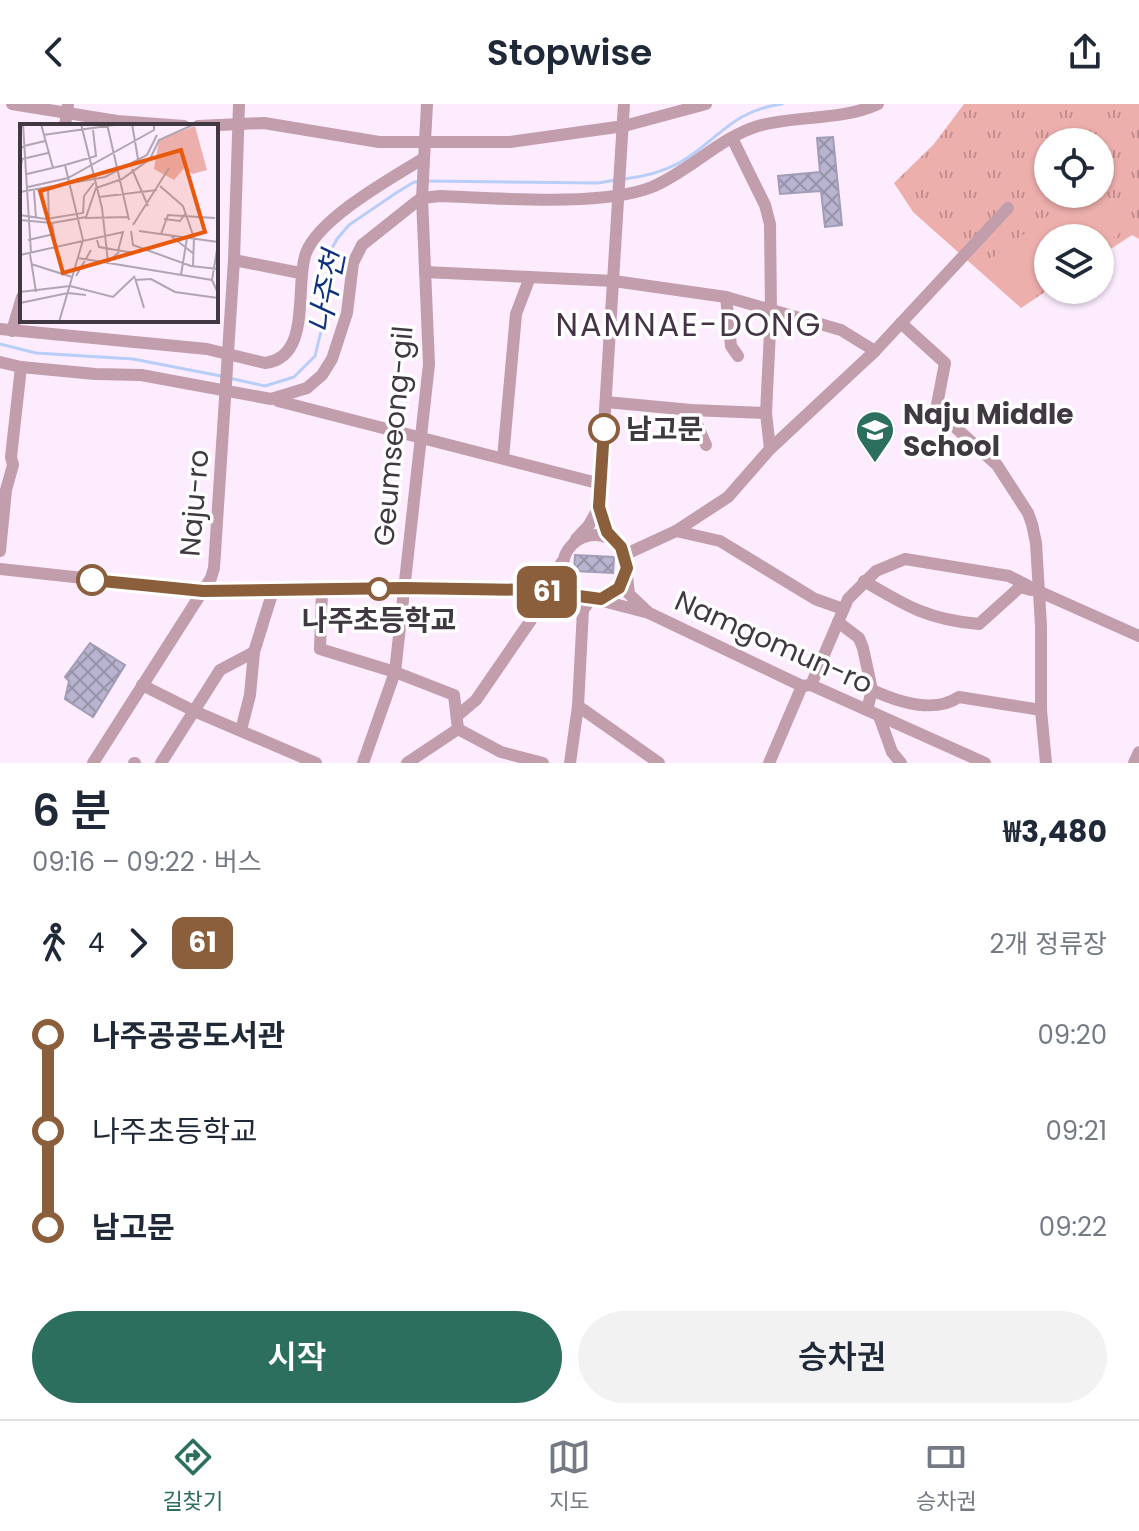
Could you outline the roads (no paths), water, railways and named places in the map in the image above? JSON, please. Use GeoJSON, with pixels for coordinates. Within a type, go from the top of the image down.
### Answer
{"type":"FeatureCollection","features":[{"type":"Feature","properties":{"kind":"street"},"geometry":{"type":"LineString","coordinates":[[12,104],[117,121],[157,124]]}},
{"type":"Feature","properties":{"kind":"street","name":"Naju-ro"},"geometry":{"type":"LineString","coordinates":[[93,763],[211,578],[216,558],[234,260],[239,104]]}},
{"type":"Feature","properties":{"kind":"street","name":"Geumseong-gil"},"geometry":{"type":"LineString","coordinates":[[363,763],[395,672],[429,364],[422,198],[427,104]]}},
{"type":"Feature","properties":{"kind":"street"},"geometry":{"type":"LineString","coordinates":[[624,104],[599,507],[604,526],[626,562],[629,594],[649,613]]}},
{"type":"Feature","properties":{"kind":"street"},"geometry":{"type":"LineString","coordinates":[[218,125],[264,123],[425,151],[624,132],[706,104]]}},
{"type":"Feature","properties":{"kind":"street"},"geometry":{"type":"LineString","coordinates":[[800,104],[801,119]]}},
{"type":"Feature","properties":{"kind":"street"},"geometry":{"type":"LineString","coordinates":[[271,399],[299,393],[322,375],[332,359],[342,328],[356,255],[374,234],[422,198],[591,197],[651,187],[732,138],[757,127],[848,113],[878,104]]}},
{"type":"Feature","properties":{"kind":"street"},"geometry":{"type":"LineString","coordinates":[[732,138],[769,217],[771,311],[766,413],[770,449]]}},
{"type":"Feature","properties":{"kind":"street"},"geometry":{"type":"LineString","coordinates":[[20,301],[6,330],[153,343],[273,362],[286,353],[299,329],[300,273],[309,246],[317,235],[370,191],[425,151]]}},
{"type":"Feature","properties":{"kind":"street"},"geometry":{"type":"LineString","coordinates":[[562,562],[566,582],[589,598],[611,595],[619,588],[626,562],[728,497],[770,449],[875,351],[1008,208]]}},
{"type":"Feature","properties":{"kind":"street"},"geometry":{"type":"LineString","coordinates":[[234,260],[300,273]]}},
{"type":"Feature","properties":{"kind":"street"},"geometry":{"type":"LineString","coordinates":[[425,272],[614,281],[726,297],[841,330],[875,351]]}},
{"type":"Feature","properties":{"kind":"street"},"geometry":{"type":"LineString","coordinates":[[503,458],[516,314],[530,277]]}},
{"type":"Feature","properties":{"kind":"street"},"geometry":{"type":"LineString","coordinates":[[726,297],[731,346],[738,356]]}},
{"type":"Feature","properties":{"kind":"street"},"geometry":{"type":"LineString","coordinates":[[901,323],[945,363],[936,410],[997,465],[1028,513],[1036,543],[1041,626],[1041,710],[1046,763]]}},
{"type":"Feature","properties":{"kind":"street"},"geometry":{"type":"LineString","coordinates":[[0,362],[95,374],[141,375],[227,388],[601,484]]}},
{"type":"Feature","properties":{"kind":"street"},"geometry":{"type":"LineString","coordinates":[[0,551],[6,490],[13,465],[6,457],[21,367]]}},
{"type":"Feature","properties":{"kind":"street"},"geometry":{"type":"LineString","coordinates":[[606,402],[766,413]]}},
{"type":"Feature","properties":{"kind":"street"},"geometry":{"type":"LineString","coordinates":[[691,410],[706,445]]}},
{"type":"Feature","properties":{"kind":"street"},"geometry":{"type":"LineString","coordinates":[[0,569],[203,591],[534,590],[549,583],[599,507]]}},
{"type":"Feature","properties":{"kind":"street"},"geometry":{"type":"LineString","coordinates":[[676,531],[720,541],[815,599],[843,609]]}},
{"type":"Feature","properties":{"kind":"street"},"geometry":{"type":"LineString","coordinates":[[572,544],[581,537],[591,535],[613,540]]}},
{"type":"Feature","properties":{"kind":"street"},"geometry":{"type":"LineString","coordinates":[[769,763],[843,609],[864,581],[876,571],[905,559],[1009,576],[1139,636]]}},
{"type":"Feature","properties":{"kind":"street"},"geometry":{"type":"LineString","coordinates":[[864,581],[925,615],[979,624],[1020,587],[1038,591]]}},
{"type":"Feature","properties":{"kind":"street"},"geometry":{"type":"LineString","coordinates":[[322,590],[320,649],[395,672],[454,695],[458,722],[501,752],[543,763]]}},
{"type":"Feature","properties":{"kind":"street"},"geometry":{"type":"LineString","coordinates":[[407,763],[458,722],[476,700],[531,620],[534,590]]}},
{"type":"Feature","properties":{"kind":"street","name":"Namgomun-ro"},"geometry":{"type":"LineString","coordinates":[[534,590],[589,598],[649,613],[806,686],[985,763]]}},
{"type":"Feature","properties":{"kind":"street"},"geometry":{"type":"LineString","coordinates":[[241,730],[250,695],[254,652],[273,591]]}},
{"type":"Feature","properties":{"kind":"street"},"geometry":{"type":"LineString","coordinates":[[570,763],[578,706],[583,610],[589,598]]}},
{"type":"Feature","properties":{"kind":"street"},"geometry":{"type":"LineString","coordinates":[[838,622],[859,638],[863,648],[872,690],[873,713]]}},
{"type":"Feature","properties":{"kind":"street"},"geometry":{"type":"LineString","coordinates":[[161,763],[220,670],[254,652]]}},
{"type":"Feature","properties":{"kind":"street"},"geometry":{"type":"LineString","coordinates":[[142,685],[194,711],[316,763]]}},
{"type":"Feature","properties":{"kind":"street"},"geometry":{"type":"LineString","coordinates":[[872,690],[892,700],[938,706],[947,705],[959,697],[1041,710]]}},
{"type":"Feature","properties":{"kind":"street"},"geometry":{"type":"LineString","coordinates":[[578,706],[659,763]]}},
{"type":"Feature","properties":{"kind":"street","name":"Namgomun-ro"},"geometry":{"type":"LineString","coordinates":[[873,713],[892,752],[901,763]]}},
{"type":"Feature","properties":{"kind":"street"},"geometry":{"type":"LineString","coordinates":[[1134,763],[1139,752]]}},
{"type":"Feature","properties":{"kind":"waterway","name":"나주천"},"geometry":{"type":"LineString","coordinates":[[624,179],[652,174],[672,166],[749,113],[782,104]]}},
{"type":"Feature","properties":{"kind":"waterway","name":"나주천"},"geometry":{"type":"LineString","coordinates":[[428,181],[598,183],[616,180]]}},
{"type":"Feature","properties":{"kind":"waterway","name":"나주천"},"geometry":{"type":"LineString","coordinates":[[229,378],[265,386],[294,377],[315,356],[324,319],[330,252],[337,239],[349,225],[396,193],[414,182],[421,182]]}},
{"type":"Feature","properties":{"kind":"waterway","name":"나주천"},"geometry":{"type":"LineString","coordinates":[[0,344],[36,353],[133,359],[221,376]]}},
{"type":"Feature","properties":{"kind":"place","name":"남고문"},"geometry":{"type":"Point","coordinates":[604,429]}},
{"type":"Feature","properties":{"kind":"place","name":"Naju Middle School"},"geometry":{"type":"Point","coordinates":[875,464]}},
{"type":"Feature","properties":{"kind":"place","name":"나주초등학교"},"geometry":{"type":"Point","coordinates":[379,589]}},
{"type":"Feature","properties":{"kind":"district","name":"NAMNAE-DONG"},"geometry":{"type":"Point","coordinates":[689,325]}}]}
